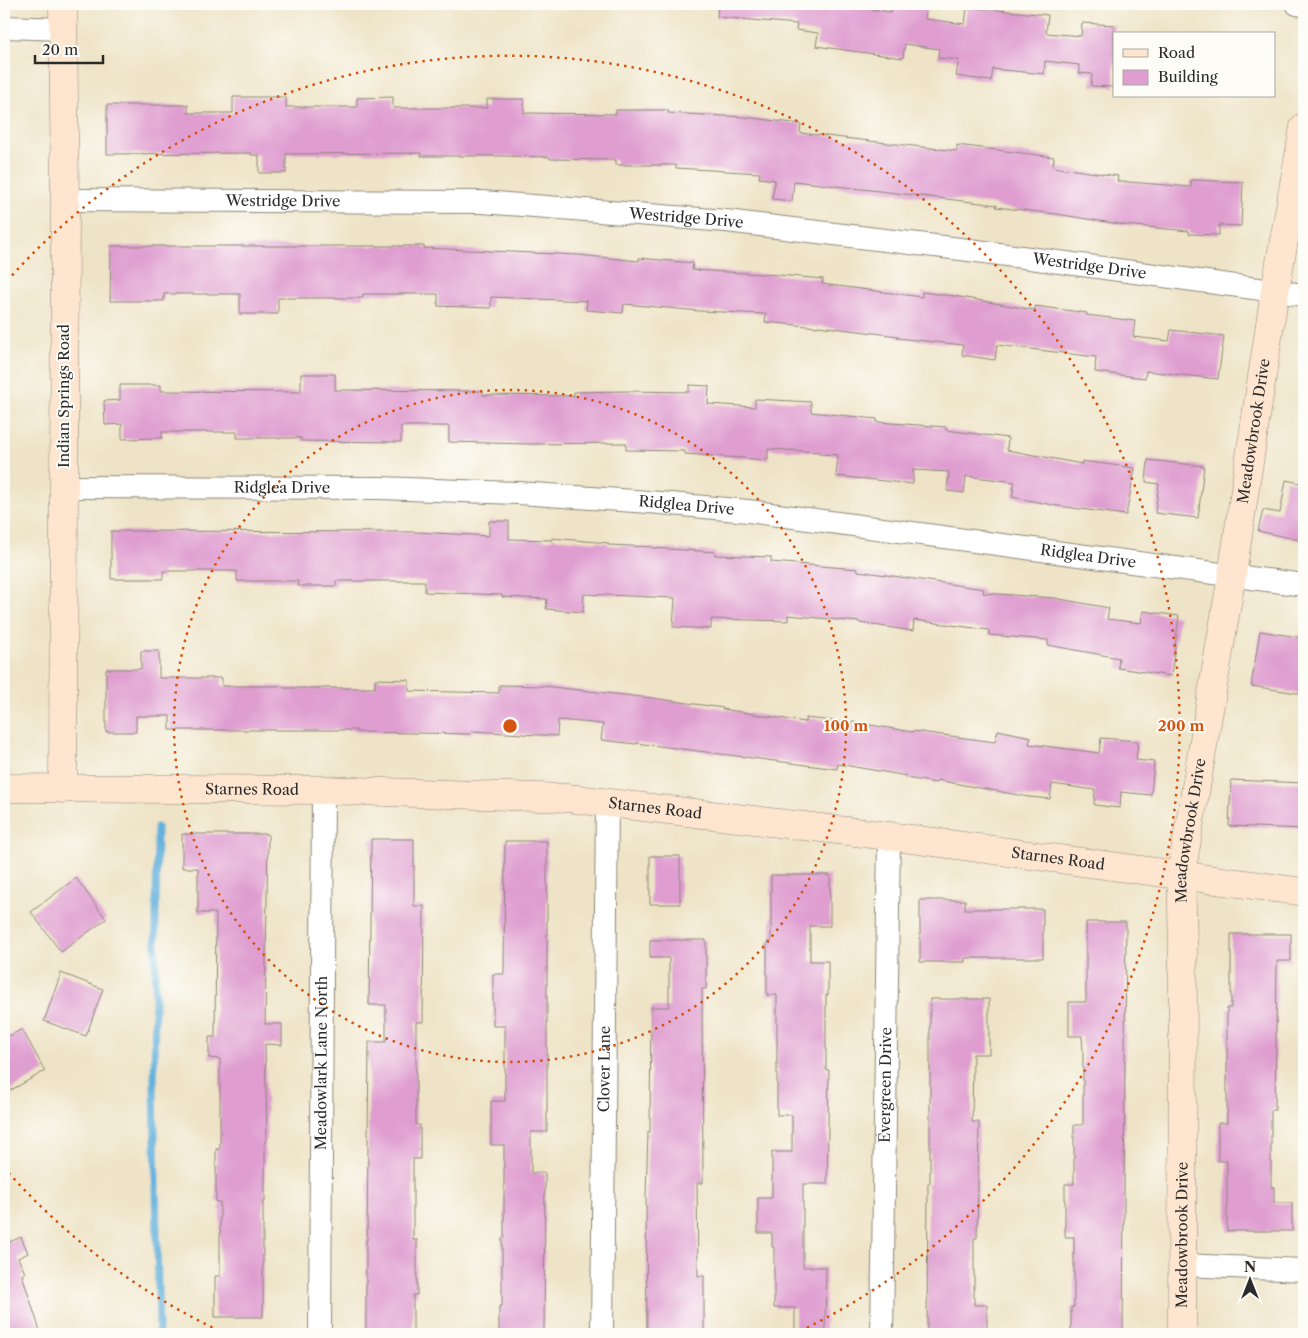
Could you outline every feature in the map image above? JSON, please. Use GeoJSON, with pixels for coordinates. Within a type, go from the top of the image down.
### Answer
{"type":"FeatureCollection","features":[{"type":"Feature","properties":{"kind":"street"},"geometry":{"type":"LineString","coordinates":[[1297,4],[1304,5]]}},
{"type":"Feature","properties":{"kind":"street"},"geometry":{"type":"LineString","coordinates":[[4,27],[63,16]]}},
{"type":"Feature","properties":{"kind":"street","name":"Indian Springs Road"},"geometry":{"type":"LineString","coordinates":[[63,16],[65,200],[63,789]]}},
{"type":"Feature","properties":{"kind":"street","name":"Meadowbrook Drive"},"geometry":{"type":"LineString","coordinates":[[1182,1334],[1183,943],[1181,876],[1232,575],[1275,291],[1304,127]]}},
{"type":"Feature","properties":{"kind":"street","name":"Westridge Drive"},"geometry":{"type":"LineString","coordinates":[[65,200],[482,202],[726,220],[1304,295]]}},
{"type":"Feature","properties":{"kind":"street","name":"Ridglea Drive"},"geometry":{"type":"LineString","coordinates":[[63,487],[380,488],[519,493],[649,502],[748,511],[1304,585]]}},
{"type":"Feature","properties":{"kind":"street","name":"Starnes Road"},"geometry":{"type":"LineString","coordinates":[[4,788],[323,790],[567,798],[889,836],[1304,892]]}},
{"type":"Feature","properties":{"kind":"street","name":"Meadowlark Lane North"},"geometry":{"type":"LineString","coordinates":[[320,1334],[323,790]]}},
{"type":"Feature","properties":{"kind":"street","name":"Clover Lane"},"geometry":{"type":"LineString","coordinates":[[602,1334],[607,803]]}},
{"type":"Feature","properties":{"kind":"street","name":"Evergreen Drive"},"geometry":{"type":"LineString","coordinates":[[882,1334],[889,836]]}},
{"type":"Feature","properties":{"kind":"street"},"geometry":{"type":"LineString","coordinates":[[1182,1265],[1304,1270]]}},
{"type":"Feature","properties":{"kind":"building"},"geometry":{"type":"Polygon","coordinates":[[[718,4],[858,4],[858,7],[891,12],[893,4],[927,4],[925,19],[965,24],[967,7],[1048,15],[1046,33],[1081,36],[1082,23],[1114,25],[1113,87],[1091,86],[1092,74],[1079,73],[1079,65],[1045,61],[1044,74],[993,69],[991,81],[956,76],[959,60],[938,58],[939,49],[905,44],[903,58],[816,46],[818,33],[796,30],[797,24],[717,17],[718,4]]]}},
{"type":"Feature","properties":{"kind":"building"},"geometry":{"type":"Polygon","coordinates":[[[233,97],[286,97],[286,107],[357,107],[357,98],[393,97],[393,108],[487,108],[487,99],[524,99],[524,113],[616,114],[616,110],[668,110],[668,113],[744,117],[801,124],[800,133],[957,151],[957,145],[1054,157],[1053,167],[1118,176],[1117,181],[1191,187],[1191,180],[1243,182],[1241,226],[1219,225],[1219,235],[1189,234],[1189,231],[1125,225],[996,207],[997,205],[794,181],[792,201],[772,199],[775,180],[759,178],[760,173],[676,168],[676,165],[616,165],[616,160],[504,156],[421,156],[421,153],[286,154],[286,173],[259,173],[259,155],[251,155],[251,153],[107,154],[107,105],[188,105],[188,113],[233,113],[233,97]]]}},
{"type":"Feature","properties":{"kind":"building"},"geometry":{"type":"Polygon","coordinates":[[[111,246],[424,246],[424,248],[578,255],[639,261],[639,258],[693,263],[692,270],[823,279],[822,284],[922,297],[922,292],[1035,310],[1035,306],[1087,313],[1086,315],[1135,321],[1133,337],[1169,341],[1171,330],[1224,336],[1218,379],[1146,371],[1145,378],[1095,372],[1096,357],[997,345],[995,360],[962,355],[963,345],[897,338],[898,336],[818,326],[765,322],[766,314],[700,311],[624,304],[623,313],[586,310],[587,301],[491,297],[491,308],[438,306],[438,294],[363,294],[363,298],[278,298],[278,314],[240,314],[240,294],[164,294],[164,301],[110,301],[111,246]]]}},
{"type":"Feature","properties":{"kind":"building"},"geometry":{"type":"Polygon","coordinates":[[[301,374],[335,374],[335,390],[483,391],[483,395],[574,396],[574,392],[689,392],[689,385],[709,386],[708,404],[755,407],[755,399],[811,402],[811,412],[877,419],[877,422],[946,427],[946,430],[1008,438],[1007,450],[1082,464],[1082,461],[1135,468],[1126,515],[1058,506],[1012,497],[1015,482],[966,476],[964,493],[947,491],[949,472],[913,470],[913,484],[836,476],[838,455],[819,454],[819,452],[768,449],[768,460],[685,454],[685,451],[626,450],[626,443],[530,444],[449,442],[449,426],[401,426],[401,442],[301,441],[301,438],[237,438],[237,432],[162,432],[162,438],[122,439],[122,424],[105,425],[104,401],[120,400],[120,385],[161,385],[161,391],[301,392],[301,374]]]}},
{"type":"Feature","properties":{"kind":"building"},"geometry":{"type":"Polygon","coordinates":[[[1148,460],[1204,466],[1198,518],[1155,513],[1159,484],[1146,482],[1148,460]]]}},
{"type":"Feature","properties":{"kind":"building"},"geometry":{"type":"Polygon","coordinates":[[[1286,480],[1304,484],[1304,541],[1258,531],[1263,510],[1280,513],[1286,480]]]}},
{"type":"Feature","properties":{"kind":"building"},"geometry":{"type":"Polygon","coordinates":[[[489,521],[509,521],[509,539],[552,540],[552,538],[608,543],[608,545],[715,552],[715,555],[771,557],[771,562],[858,569],[858,571],[984,589],[983,593],[1054,598],[1109,608],[1107,619],[1141,623],[1143,611],[1179,616],[1171,676],[1118,668],[1119,658],[1048,645],[1048,640],[989,635],[989,630],[914,620],[913,631],[860,622],[788,615],[788,621],[711,619],[711,629],[673,627],[675,598],[584,594],[583,612],[546,609],[547,599],[425,592],[425,581],[336,581],[336,586],[298,586],[298,581],[237,581],[237,571],[163,571],[163,579],[111,579],[111,531],[417,532],[489,536],[489,521]]]}},
{"type":"Feature","properties":{"kind":"building"},"geometry":{"type":"Polygon","coordinates":[[[1260,631],[1304,638],[1304,694],[1251,686],[1260,631]]]}},
{"type":"Feature","properties":{"kind":"building"},"geometry":{"type":"Polygon","coordinates":[[[141,651],[159,651],[159,678],[222,678],[222,686],[375,688],[375,679],[409,680],[409,691],[499,693],[499,685],[543,686],[660,699],[805,722],[806,718],[852,722],[995,742],[998,730],[1031,737],[1029,744],[1099,753],[1101,738],[1138,741],[1136,760],[1154,762],[1151,795],[1121,792],[1120,808],[1094,805],[1095,790],[1052,784],[1050,799],[1029,797],[937,780],[937,783],[906,778],[907,776],[838,764],[837,769],[601,740],[603,724],[558,720],[557,736],[472,731],[471,734],[356,732],[356,730],[170,730],[170,716],[136,716],[136,732],[106,732],[106,669],[141,669],[141,651]]]}},
{"type":"Feature","properties":{"kind":"building"},"geometry":{"type":"Polygon","coordinates":[[[1231,780],[1304,783],[1304,829],[1229,826],[1231,780]]]}},
{"type":"Feature","properties":{"kind":"building"},"geometry":{"type":"Polygon","coordinates":[[[182,834],[268,834],[265,1024],[282,1024],[282,1045],[265,1044],[267,1141],[265,1141],[265,1202],[263,1202],[263,1317],[215,1317],[215,1276],[220,1276],[220,1202],[216,1202],[216,1149],[220,1149],[220,1059],[209,1058],[209,1037],[215,1037],[216,913],[198,913],[198,868],[182,868],[182,834]]]}},
{"type":"Feature","properties":{"kind":"building"},"geometry":{"type":"Polygon","coordinates":[[[371,839],[414,839],[414,906],[424,906],[423,1022],[416,1022],[416,1125],[420,1125],[420,1159],[413,1159],[413,1240],[417,1240],[417,1295],[413,1295],[413,1334],[366,1334],[369,1042],[386,1042],[386,1005],[369,1005],[371,839]]]}},
{"type":"Feature","properties":{"kind":"building"},"geometry":{"type":"Polygon","coordinates":[[[505,841],[547,841],[547,1132],[531,1132],[531,1173],[545,1173],[544,1334],[499,1334],[499,1306],[502,1306],[502,1238],[504,1238],[504,1145],[491,1145],[491,1101],[505,1101],[505,1026],[493,1026],[493,974],[504,974],[505,841]]]}},
{"type":"Feature","properties":{"kind":"building"},"geometry":{"type":"Polygon","coordinates":[[[650,856],[680,856],[680,904],[650,904],[650,856]]]}},
{"type":"Feature","properties":{"kind":"building"},"geometry":{"type":"Polygon","coordinates":[[[771,875],[830,875],[830,926],[810,926],[810,961],[828,961],[828,995],[826,995],[826,1070],[829,1070],[827,1184],[803,1184],[803,1267],[826,1267],[825,1334],[795,1334],[795,1308],[774,1308],[774,1247],[772,1247],[772,1233],[758,1233],[758,1198],[772,1198],[772,1152],[792,1152],[792,1115],[777,1115],[777,995],[767,995],[767,942],[771,942],[771,875]]]}},
{"type":"Feature","properties":{"kind":"building"},"geometry":{"type":"Polygon","coordinates":[[[76,878],[106,919],[61,952],[31,912],[76,878]]]}},
{"type":"Feature","properties":{"kind":"building"},"geometry":{"type":"Polygon","coordinates":[[[920,900],[965,900],[965,909],[1043,909],[1043,958],[965,958],[965,962],[920,962],[920,900]]]}},
{"type":"Feature","properties":{"kind":"building"},"geometry":{"type":"Polygon","coordinates":[[[1086,922],[1126,922],[1123,1334],[1071,1334],[1071,1307],[1074,1307],[1074,1237],[1065,1237],[1065,1184],[1074,1184],[1074,1125],[1083,1125],[1083,1052],[1082,1036],[1069,1036],[1069,1002],[1086,1002],[1086,922]]]}},
{"type":"Feature","properties":{"kind":"building"},"geometry":{"type":"Polygon","coordinates":[[[1231,934],[1291,934],[1291,961],[1277,961],[1275,1110],[1271,1110],[1271,1187],[1274,1187],[1274,1203],[1292,1203],[1292,1231],[1227,1231],[1227,1161],[1218,1161],[1218,1123],[1227,1123],[1227,1008],[1231,1008],[1231,934]]]}},
{"type":"Feature","properties":{"kind":"building"},"geometry":{"type":"Polygon","coordinates":[[[650,940],[706,940],[706,989],[702,989],[703,1183],[697,1183],[698,1276],[704,1276],[704,1334],[647,1334],[646,1195],[648,1132],[650,1132],[651,1007],[669,1007],[669,958],[650,958],[650,940]]]}},
{"type":"Feature","properties":{"kind":"building"},"geometry":{"type":"Polygon","coordinates":[[[61,973],[103,989],[86,1036],[44,1021],[61,973]]]}},
{"type":"Feature","properties":{"kind":"building"},"geometry":{"type":"Polygon","coordinates":[[[930,999],[989,999],[989,1054],[973,1054],[972,1122],[979,1122],[977,1238],[974,1238],[974,1305],[987,1305],[987,1334],[927,1334],[928,1183],[930,1183],[930,999]]]}},
{"type":"Feature","properties":{"kind":"building"},"geometry":{"type":"Polygon","coordinates":[[[22,1029],[45,1071],[4,1094],[4,1039],[22,1029]]]}},
{"type":"Feature","properties":{"kind":"building"},"geometry":{"type":"Polygon","coordinates":[[[4,1230],[10,1242],[21,1237],[28,1253],[18,1258],[25,1273],[22,1275],[41,1334],[4,1334],[4,1230]]]}},
{"type":"Feature","properties":{"kind":"waterway"},"geometry":{"type":"LineString","coordinates":[[157,827],[154,1087],[159,1334]]}}]}
